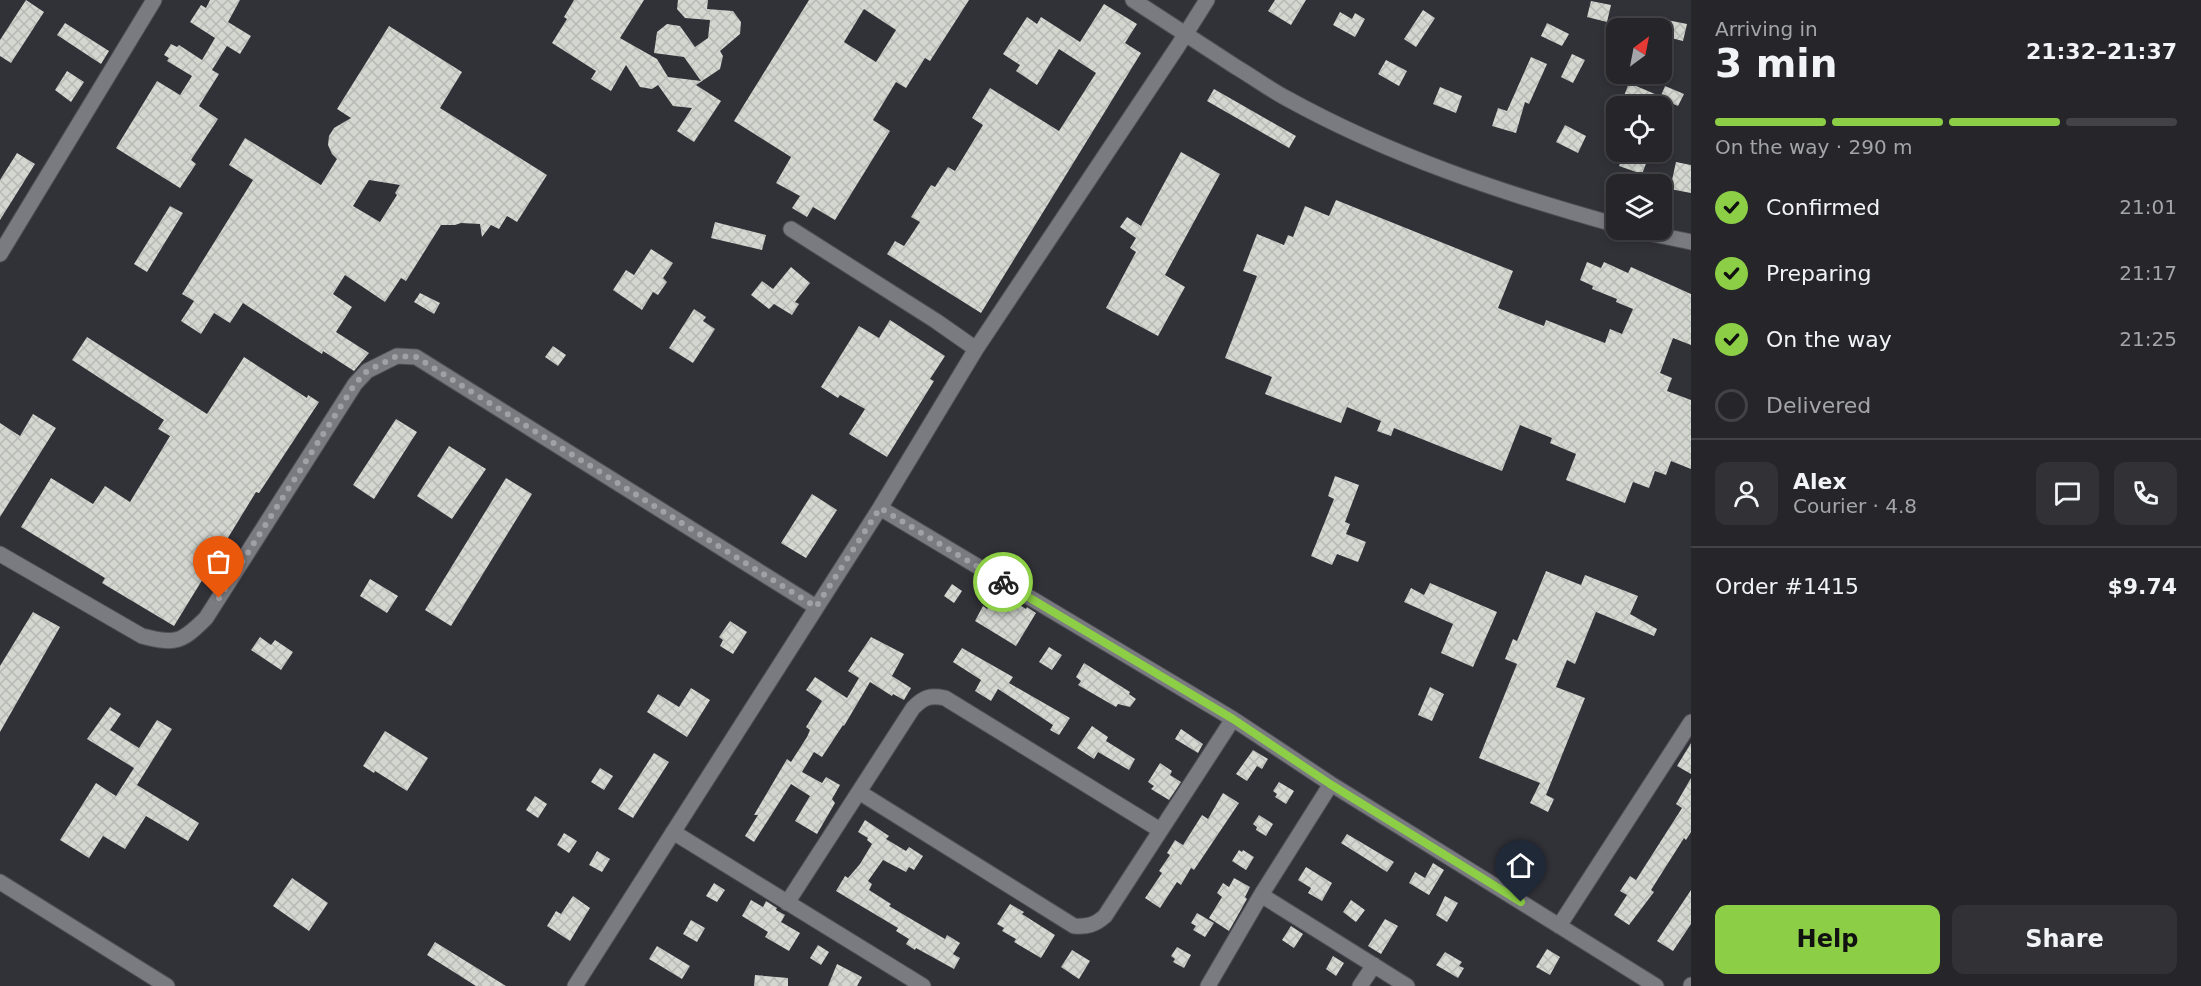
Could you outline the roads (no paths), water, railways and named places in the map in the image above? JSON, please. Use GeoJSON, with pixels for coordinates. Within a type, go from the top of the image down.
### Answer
{"type":"FeatureCollection","features":[{"type":"Feature","properties":{"kind":"street"},"geometry":{"type":"LineString","coordinates":[[0,254],[154,0]]}},
{"type":"Feature","properties":{"kind":"street"},"geometry":{"type":"LineString","coordinates":[[1133,0],[1285,98],[1411,158],[1526,198],[1606,222]]}},
{"type":"Feature","properties":{"kind":"street"},"geometry":{"type":"LineString","coordinates":[[575,986],[880,508],[976,349],[1207,0]]}},
{"type":"Feature","properties":{"kind":"street"},"geometry":{"type":"LineString","coordinates":[[791,229],[976,349]]}},
{"type":"Feature","properties":{"kind":"street"},"geometry":{"type":"LineString","coordinates":[[1672,238],[1691,242]]}},
{"type":"Feature","properties":{"kind":"street"},"geometry":{"type":"LineString","coordinates":[[0,554],[142,636],[160,641],[178,641],[206,618],[355,384],[367,371],[397,356],[416,357],[816,607]]}},
{"type":"Feature","properties":{"kind":"street"},"geometry":{"type":"LineString","coordinates":[[880,508],[1233,719],[1330,784],[1656,986]]}},
{"type":"Feature","properties":{"kind":"street"},"geometry":{"type":"LineString","coordinates":[[787,903],[913,708],[923,698],[933,696],[945,698],[1160,830]]}},
{"type":"Feature","properties":{"kind":"street"},"geometry":{"type":"LineString","coordinates":[[859,792],[1074,926],[1086,927],[1097,923],[1105,916],[1233,719]]}},
{"type":"Feature","properties":{"kind":"street"},"geometry":{"type":"LineString","coordinates":[[1558,926],[1691,722]]}},
{"type":"Feature","properties":{"kind":"street"},"geometry":{"type":"LineString","coordinates":[[1208,986],[1330,784]]}},
{"type":"Feature","properties":{"kind":"street"},"geometry":{"type":"LineString","coordinates":[[673,831],[923,986]]}},
{"type":"Feature","properties":{"kind":"street"},"geometry":{"type":"LineString","coordinates":[[0,882],[167,986]]}},
{"type":"Feature","properties":{"kind":"street"},"geometry":{"type":"LineString","coordinates":[[1261,895],[1407,986]]}},
{"type":"Feature","properties":{"kind":"street"},"geometry":{"type":"LineString","coordinates":[[1360,986],[1374,965]]}}]}
